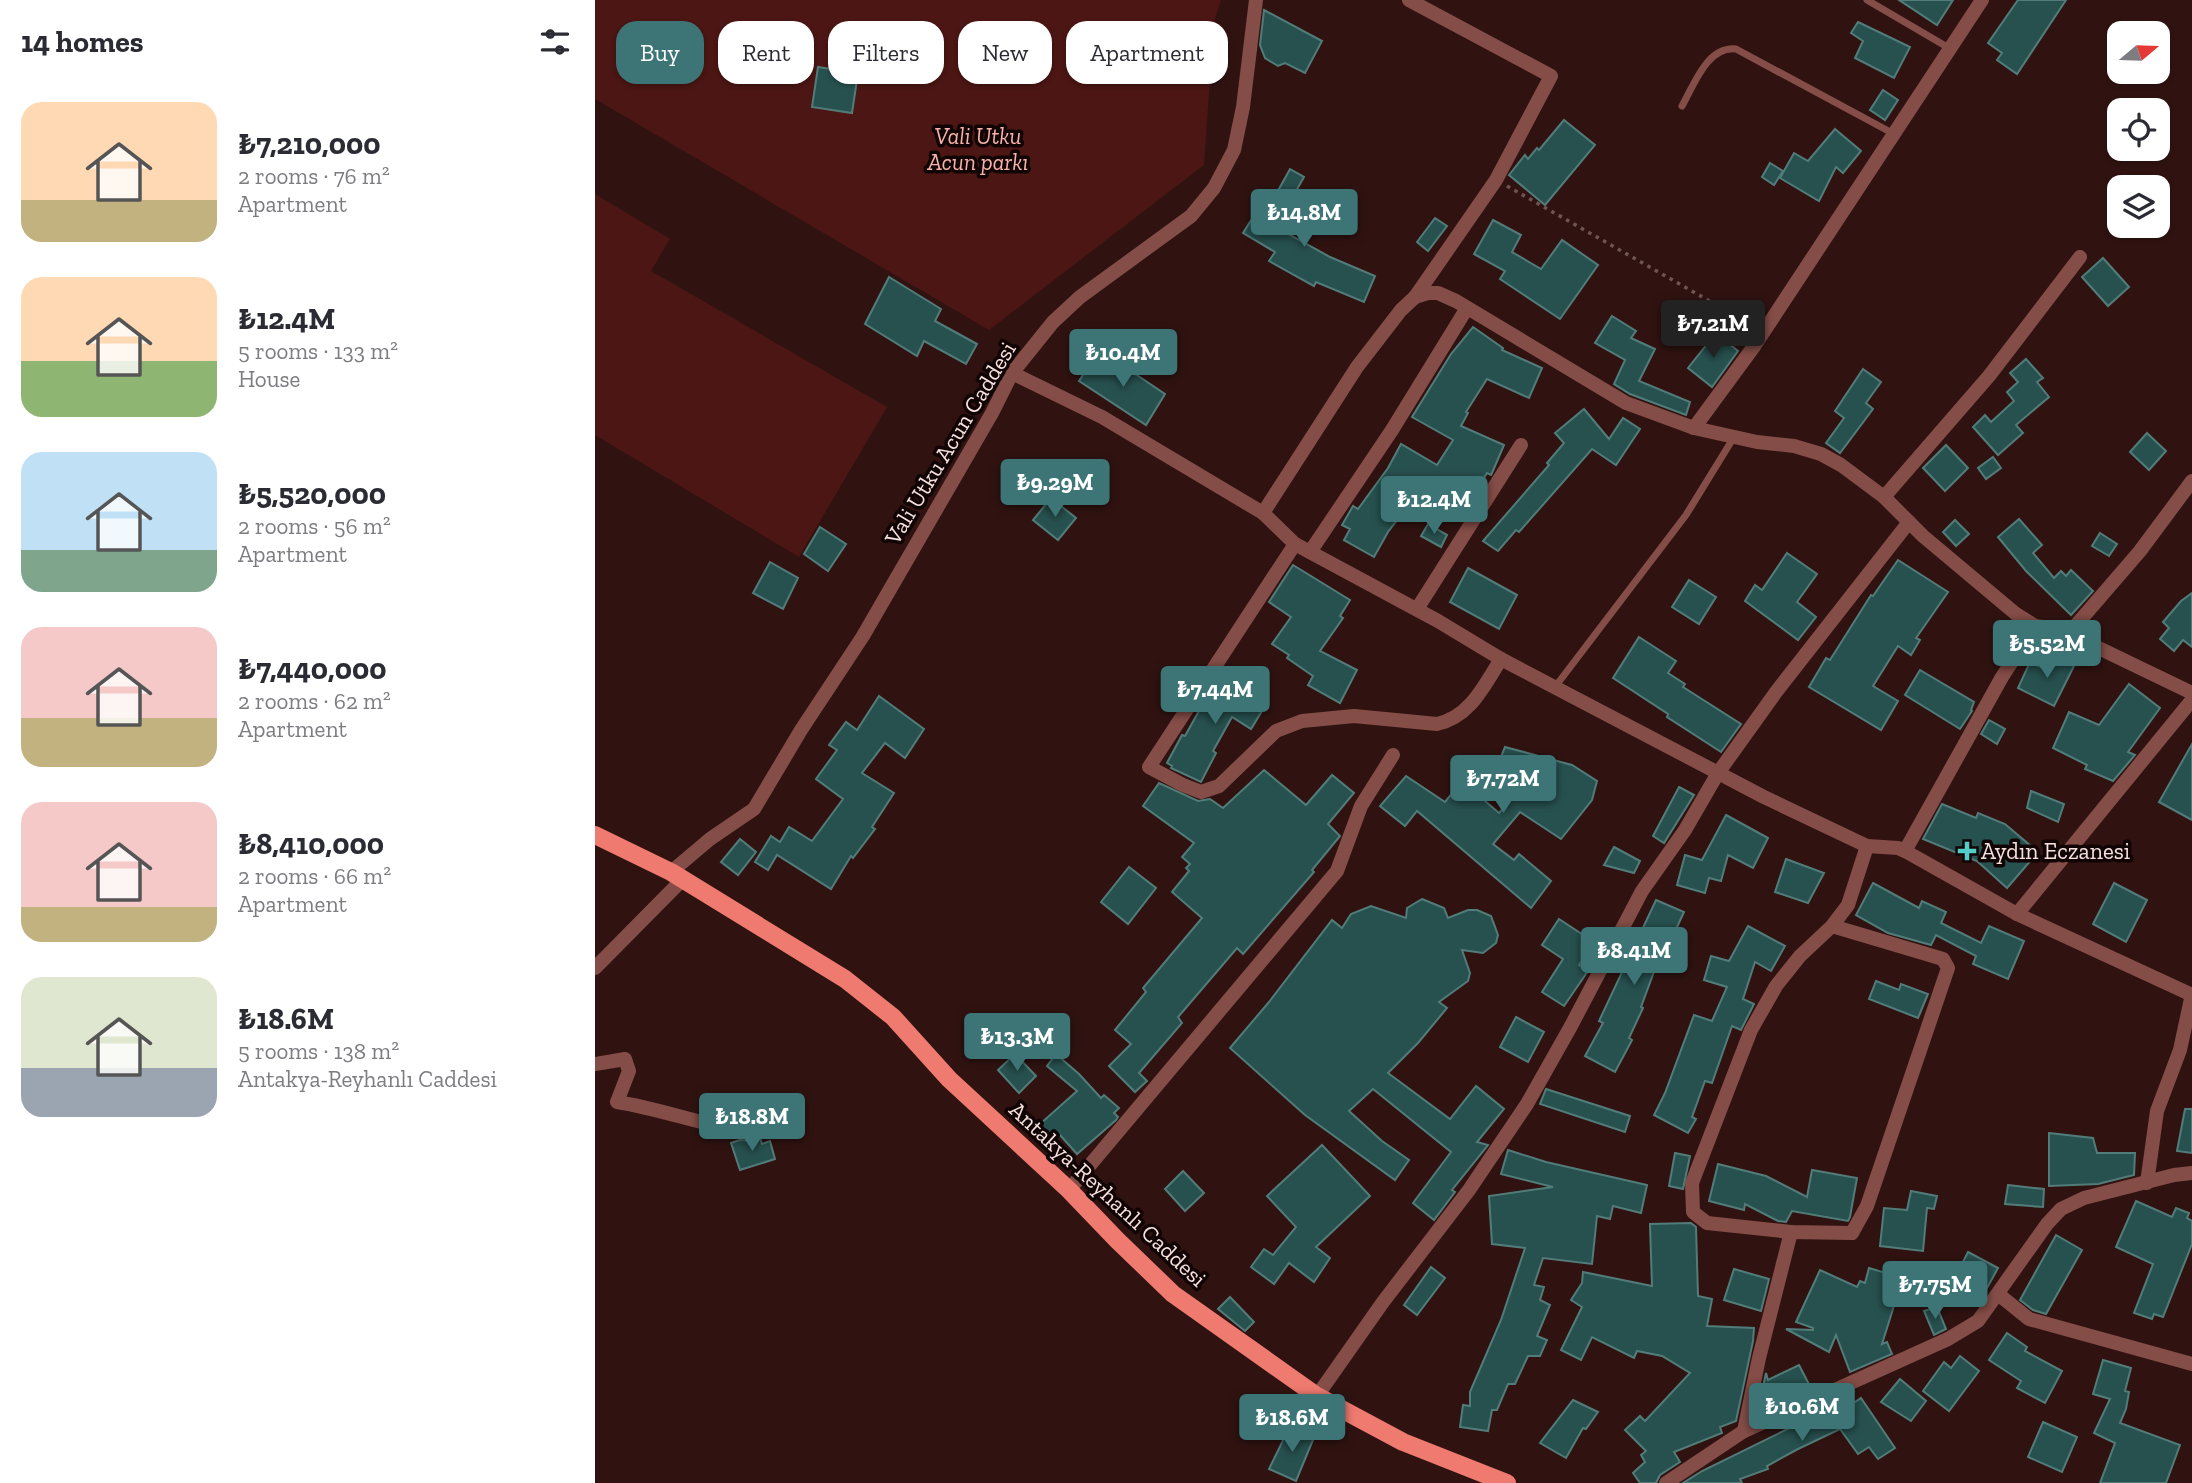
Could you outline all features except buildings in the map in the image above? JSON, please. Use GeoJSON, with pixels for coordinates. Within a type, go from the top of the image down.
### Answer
{"type":"FeatureCollection","features":[{"type":"Feature","properties":{"kind":"main road","name":"Antakya-Reyhanlı Caddesi"},"geometry":{"type":"LineString","coordinates":[[595,835],[677,876],[845,979],[893,1017],[949,1079],[1069,1190],[1173,1294],[1317,1396],[1403,1442],[1507,1483]]}},
{"type":"Feature","properties":{"kind":"street","name":"Vali Utku Acun Caddesi"},"geometry":{"type":"LineString","coordinates":[[595,968],[710,839],[754,809],[801,730],[863,636],[992,413],[1012,373],[1053,322],[1080,297],[1191,216],[1214,188],[1234,150],[1243,107],[1256,0]]}},
{"type":"Feature","properties":{"kind":"street"},"geometry":{"type":"LineString","coordinates":[[1263,513],[1357,368],[1401,310],[1415,297],[1496,180],[1551,76],[1409,0]]}},
{"type":"Feature","properties":{"kind":"street"},"geometry":{"type":"LineString","coordinates":[[1694,428],[1763,332],[1982,0]]}},
{"type":"Feature","properties":{"kind":"street"},"geometry":{"type":"LineString","coordinates":[[1884,497],[1989,376],[2080,257]]}},
{"type":"Feature","properties":{"kind":"street"},"geometry":{"type":"LineString","coordinates":[[1415,297],[1438,293],[1626,403],[1694,428],[1794,446],[1821,454],[1841,465],[1884,497],[1972,579],[2016,614],[2035,626],[2071,631],[2080,639],[2192,693]]}},
{"type":"Feature","properties":{"kind":"street"},"geometry":{"type":"LineString","coordinates":[[1310,552],[1392,429],[1467,308]]}},
{"type":"Feature","properties":{"kind":"street"},"geometry":{"type":"LineString","coordinates":[[1012,373],[1102,417],[1263,513],[1295,544],[1417,609],[1501,659],[1718,773],[1867,846],[1905,851],[2017,914],[2192,995],[2180,1050],[2157,1111],[2147,1183]]}},
{"type":"Feature","properties":{"kind":"street"},"geometry":{"type":"LineString","coordinates":[[1417,609],[1521,444]]}},
{"type":"Feature","properties":{"kind":"street"},"geometry":{"type":"LineString","coordinates":[[2071,631],[2140,551],[2192,481]]}},
{"type":"Feature","properties":{"kind":"street"},"geometry":{"type":"LineString","coordinates":[[1317,1396],[1383,1302],[1469,1190],[1527,1104],[1642,891],[1685,830],[1718,773],[1776,692],[1909,522]]}},
{"type":"Feature","properties":{"kind":"street"},"geometry":{"type":"LineString","coordinates":[[1295,544],[1149,766],[1201,792],[1219,786],[1276,731],[1302,721],[1354,716],[1437,724],[1449,722],[1474,702],[1501,659]]}},
{"type":"Feature","properties":{"kind":"street"},"geometry":{"type":"LineString","coordinates":[[1905,851],[2002,677],[2035,626]]}},
{"type":"Feature","properties":{"kind":"street"},"geometry":{"type":"LineString","coordinates":[[2017,914],[2192,700]]}},
{"type":"Feature","properties":{"kind":"street"},"geometry":{"type":"LineString","coordinates":[[1069,1190],[1336,871],[1361,806],[1393,755]]}},
{"type":"Feature","properties":{"kind":"street"},"geometry":{"type":"LineString","coordinates":[[1832,926],[1943,959],[1948,968],[1867,1206],[1852,1233],[1791,1232],[1707,1223],[1693,1212],[1692,1183],[1751,1030],[1776,986],[1848,905],[1867,846]]}},
{"type":"Feature","properties":{"kind":"street"},"geometry":{"type":"LineString","coordinates":[[595,1064],[625,1059],[629,1072],[617,1102],[648,1107],[727,1129],[752,1132]]}},
{"type":"Feature","properties":{"kind":"street"},"geometry":{"type":"LineString","coordinates":[[1666,1483],[1744,1431],[1948,1339],[1978,1321],[2047,1224],[2061,1209],[2084,1198],[2174,1175],[2192,1173]]}},
{"type":"Feature","properties":{"kind":"street"},"geometry":{"type":"LineString","coordinates":[[1744,1431],[1759,1358],[1791,1232]]}},
{"type":"Feature","properties":{"kind":"street"},"geometry":{"type":"LineString","coordinates":[[1998,1294],[2029,1320],[2192,1364]]}},
{"type":"Feature","properties":{"kind":"lane"},"geometry":{"type":"LineString","coordinates":[[1867,0],[1949,48]]}},
{"type":"Feature","properties":{"kind":"lane"},"geometry":{"type":"LineString","coordinates":[[1682,106],[1711,58],[1716,53],[1730,49],[1894,134]]}},
{"type":"Feature","properties":{"kind":"lane"},"geometry":{"type":"LineString","coordinates":[[1555,687],[1686,515],[1735,437]]}},
{"type":"Feature","properties":{"kind":"path"},"geometry":{"type":"LineString","coordinates":[[1496,180],[1763,332]]}},
{"type":"Feature","properties":{"kind":"green space","name":"Vali Utku Acun parkı"},"geometry":{"type":"Polygon","coordinates":[[[595,0],[1221,0],[1214,21],[1066,21],[1066,84],[1210,84],[1204,165],[989,330],[595,99],[595,0]]]}},
{"type":"Feature","properties":{"kind":"green space"},"geometry":{"type":"Polygon","coordinates":[[[595,194],[670,239],[651,271],[887,407],[799,557],[595,435],[595,194]]]}},
{"type":"Feature","properties":{"kind":"place","name":"Aydın Eczanesi"},"geometry":{"type":"Point","coordinates":[1967,851]}}]}
